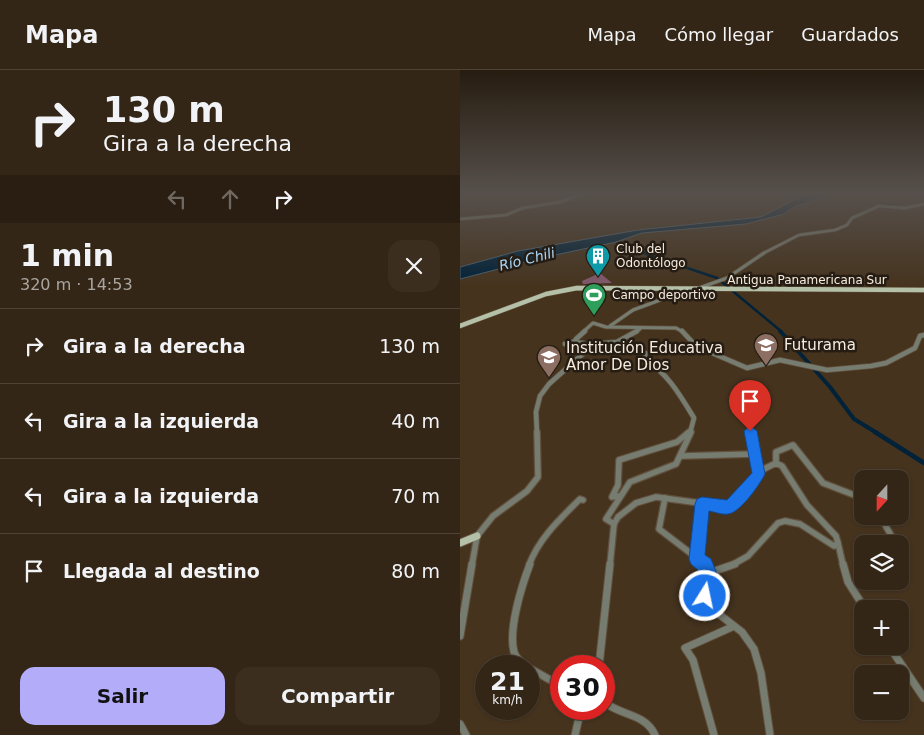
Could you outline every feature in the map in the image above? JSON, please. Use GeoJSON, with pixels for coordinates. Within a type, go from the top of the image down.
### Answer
{"type":"FeatureCollection","features":[{"type":"Feature","properties":{"kind":"main road","name":"Antigua Panamericana Sur"},"geometry":{"type":"LineString","coordinates":[[460,326],[546,294],[568,289],[924,290]]}},
{"type":"Feature","properties":{"kind":"main road"},"geometry":{"type":"LineString","coordinates":[[460,543],[476,536]]}},
{"type":"Feature","properties":{"kind":"street"},"geometry":{"type":"LineString","coordinates":[[698,289],[727,278],[762,253],[792,238],[847,224]]}},
{"type":"Feature","properties":{"kind":"street"},"geometry":{"type":"LineString","coordinates":[[610,326],[633,310],[679,290]]}},
{"type":"Feature","properties":{"kind":"street"},"geometry":{"type":"LineString","coordinates":[[565,344],[576,341],[593,323],[610,326],[681,330],[696,346],[747,368],[780,360],[834,370],[886,363],[915,348],[920,336],[924,335]]}},
{"type":"Feature","properties":{"kind":"street"},"geometry":{"type":"LineString","coordinates":[[460,636],[476,536],[492,516],[527,491],[538,477],[536,412],[539,398],[549,384],[596,344],[617,342],[640,328]]}},
{"type":"Feature","properties":{"kind":"street"},"geometry":{"type":"LineString","coordinates":[[576,341],[590,349]]}},
{"type":"Feature","properties":{"kind":"street"},"geometry":{"type":"LineString","coordinates":[[614,524],[606,519],[630,482],[673,467],[681,456],[690,432],[693,414],[674,385],[657,367],[645,359],[645,353]]}},
{"type":"Feature","properties":{"kind":"street"},"geometry":{"type":"LineString","coordinates":[[750,431],[758,474]]}},
{"type":"Feature","properties":{"kind":"street"},"geometry":{"type":"LineString","coordinates":[[620,495],[612,497],[618,485],[620,460],[677,442],[690,432]]}},
{"type":"Feature","properties":{"kind":"street"},"geometry":{"type":"LineString","coordinates":[[776,463],[776,452],[789,444],[793,445],[823,483],[854,495]]}},
{"type":"Feature","properties":{"kind":"street"},"geometry":{"type":"LineString","coordinates":[[681,456],[754,454]]}},
{"type":"Feature","properties":{"kind":"street"},"geometry":{"type":"LineString","coordinates":[[600,655],[614,524],[618,517],[636,503],[656,497],[729,507],[736,503],[758,474],[770,464],[776,463],[782,466],[807,505],[836,536],[844,557],[843,567],[847,580],[859,600]]}},
{"type":"Feature","properties":{"kind":"street"},"geometry":{"type":"LineString","coordinates":[[665,498],[659,529],[706,565],[709,574]]}},
{"type":"Feature","properties":{"kind":"street"},"geometry":{"type":"LineString","coordinates":[[516,655],[514,653],[515,625],[535,550],[552,527],[580,499],[583,500]]}},
{"type":"Feature","properties":{"kind":"street"},"geometry":{"type":"LineString","coordinates":[[697,559],[702,504]]}},
{"type":"Feature","properties":{"kind":"street"},"geometry":{"type":"LineString","coordinates":[[770,735],[760,668],[754,650],[748,638],[710,609],[703,586],[704,581],[709,574],[744,559],[778,523],[784,520],[800,524],[834,546],[838,543]]}},
{"type":"Feature","properties":{"kind":"street"},"geometry":{"type":"LineString","coordinates":[[714,735],[692,660],[685,648],[732,627]]}},
{"type":"Feature","properties":{"kind":"street"},"geometry":{"type":"LineString","coordinates":[[895,655],[924,698]]}},
{"type":"Feature","properties":{"kind":"street"},"geometry":{"type":"LineString","coordinates":[[615,706],[643,717],[653,729],[655,735]]}},
{"type":"Feature","properties":{"kind":"street"},"geometry":{"type":"LineString","coordinates":[[575,735],[578,720]]}},
{"type":"Feature","properties":{"kind":"street"},"geometry":{"type":"LineString","coordinates":[[460,724],[466,735]]}},
{"type":"Feature","properties":{"kind":"water","name":"Río Chili"},"geometry":{"type":"Polygon","coordinates":[[[694,224],[746,224],[642,233],[616,242],[541,258],[460,279],[460,267],[518,251],[638,230],[694,224]]]}},
{"type":"Feature","properties":{"kind":"building","name":"Club del Odontólogo"},"geometry":{"type":"Polygon","coordinates":[[[600,273],[612,283],[583,284],[582,281],[600,273]]]}},
{"type":"Feature","properties":{"kind":"waterway"},"geometry":{"type":"LineString","coordinates":[[621,245],[647,254]]}},
{"type":"Feature","properties":{"kind":"waterway"},"geometry":{"type":"LineString","coordinates":[[643,253],[717,278],[782,332]]}},
{"type":"Feature","properties":{"kind":"waterway"},"geometry":{"type":"LineString","coordinates":[[780,331],[830,387],[854,419],[877,433]]}},
{"type":"Feature","properties":{"kind":"waterway"},"geometry":{"type":"LineString","coordinates":[[875,432],[924,463]]}},
{"type":"Feature","properties":{"kind":"place","name":"Club del Odontólogo"},"geometry":{"type":"Point","coordinates":[598,277]}},
{"type":"Feature","properties":{"kind":"place","name":"Campo deportivo"},"geometry":{"type":"Point","coordinates":[594,316]}},
{"type":"Feature","properties":{"kind":"place","name":"Futurama"},"geometry":{"type":"Point","coordinates":[766,366]}},
{"type":"Feature","properties":{"kind":"place","name":"Institución Educativa Amor De Dios"},"geometry":{"type":"Point","coordinates":[549,378]}},
{"type":"Feature","properties":{"kind":"route"},"geometry":{"type":"LineString","coordinates":[[705,596],[703,586],[706,576],[709,574],[706,565],[697,559],[702,504],[729,507],[736,503],[758,474],[750,431]]}}]}
